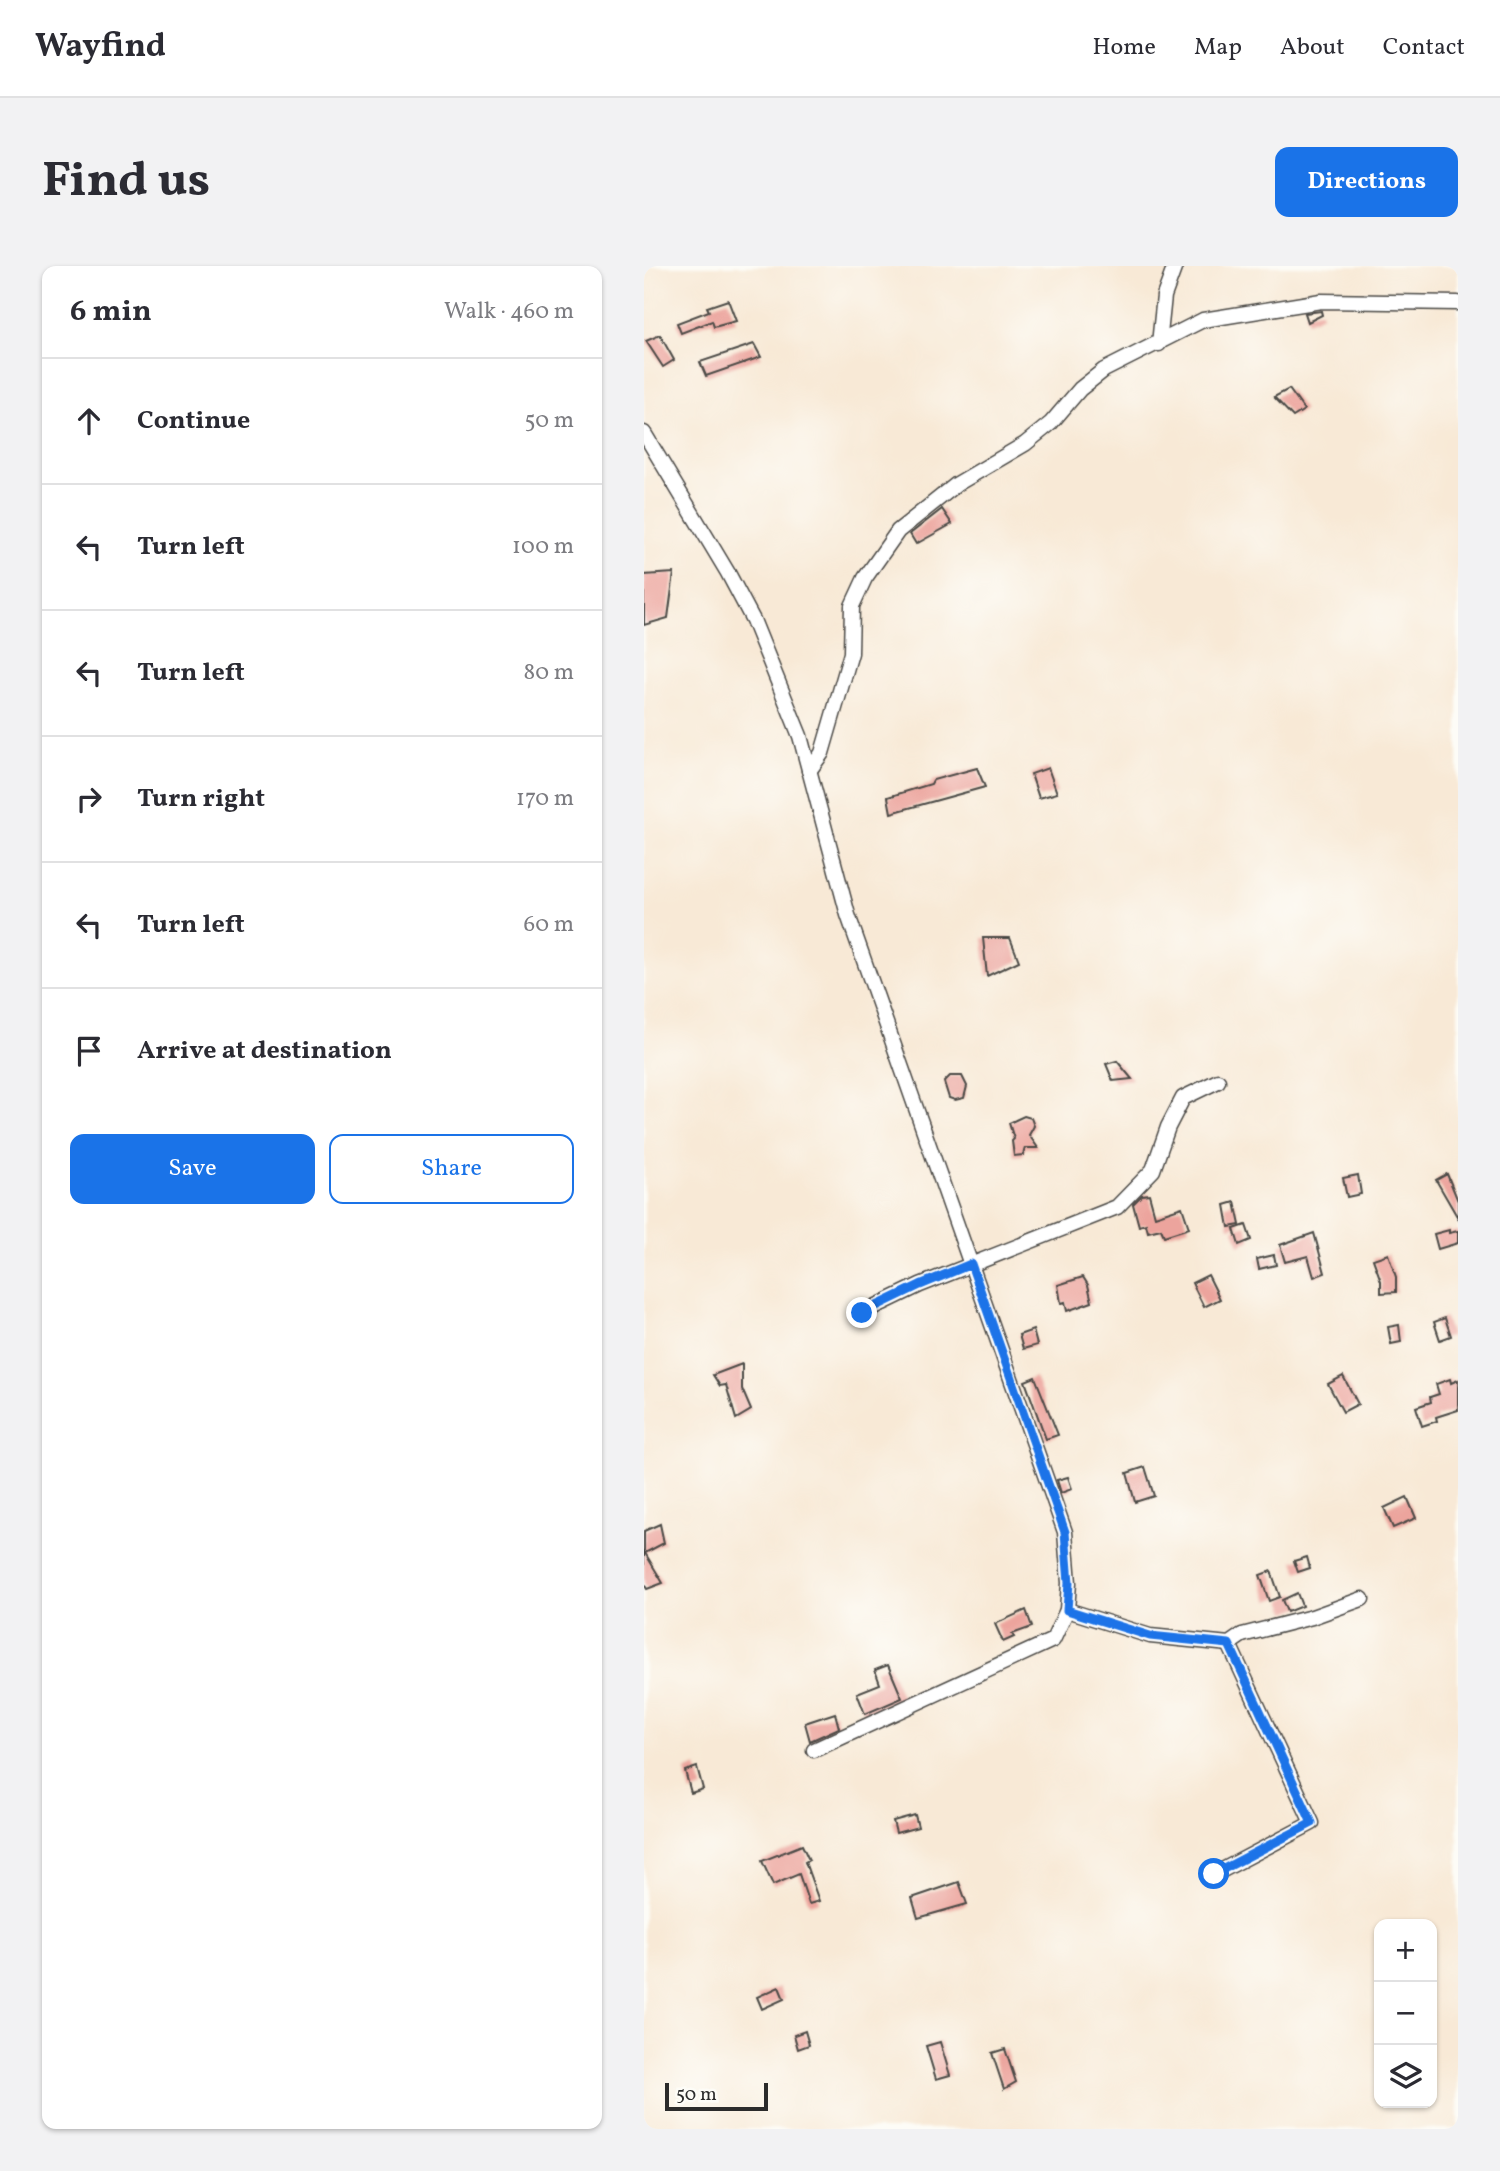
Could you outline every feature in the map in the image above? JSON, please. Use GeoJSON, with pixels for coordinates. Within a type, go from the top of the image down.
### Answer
{"type":"FeatureCollection","features":[{"type":"Feature","properties":{"kind":"street"},"geometry":{"type":"LineString","coordinates":[[1159,344],[1164,296],[1175,266]]}},
{"type":"Feature","properties":{"kind":"street"},"geometry":{"type":"LineString","coordinates":[[809,771],[822,753],[851,653],[852,606],[865,578],[898,531],[957,484],[1025,444],[1051,423],[1080,389],[1104,370],[1203,320],[1321,301],[1458,303]]}},
{"type":"Feature","properties":{"kind":"street"},"geometry":{"type":"LineString","coordinates":[[644,433],[753,620],[800,736],[848,915],[1065,1532],[1069,1583],[1067,1610],[1053,1640],[814,1750]]}},
{"type":"Feature","properties":{"kind":"street"},"geometry":{"type":"LineString","coordinates":[[862,1313],[920,1285],[1117,1207],[1153,1170],[1168,1127],[1183,1098],[1218,1081]]}},
{"type":"Feature","properties":{"kind":"street"},"geometry":{"type":"LineString","coordinates":[[1067,1610],[1150,1636],[1229,1644],[1242,1635],[1312,1617],[1362,1599]]}},
{"type":"Feature","properties":{"kind":"street"},"geometry":{"type":"LineString","coordinates":[[1214,1874],[1312,1823],[1229,1644]]}},
{"type":"Feature","properties":{"kind":"building"},"geometry":{"type":"Polygon","coordinates":[[[728,300],[736,321],[714,327],[712,321],[681,333],[677,323],[709,311],[707,307],[728,300]]]}},
{"type":"Feature","properties":{"kind":"building"},"geometry":{"type":"Polygon","coordinates":[[[1321,311],[1322,315],[1308,322],[1305,313],[1321,311]]]}},
{"type":"Feature","properties":{"kind":"building"},"geometry":{"type":"Polygon","coordinates":[[[660,335],[674,360],[663,367],[646,341],[660,335]]]}},
{"type":"Feature","properties":{"kind":"building"},"geometry":{"type":"Polygon","coordinates":[[[754,344],[761,357],[706,376],[700,362],[754,344]]]}},
{"type":"Feature","properties":{"kind":"building"},"geometry":{"type":"Polygon","coordinates":[[[1289,389],[1304,410],[1293,417],[1274,397],[1289,389]]]}},
{"type":"Feature","properties":{"kind":"building"},"geometry":{"type":"Polygon","coordinates":[[[942,509],[952,524],[916,544],[910,534],[942,509]]]}},
{"type":"Feature","properties":{"kind":"building"},"geometry":{"type":"Polygon","coordinates":[[[674,573],[668,618],[644,625],[644,575],[674,573]]]}},
{"type":"Feature","properties":{"kind":"building"},"geometry":{"type":"Polygon","coordinates":[[[977,768],[985,787],[891,813],[888,797],[931,784],[933,780],[977,768]]]}},
{"type":"Feature","properties":{"kind":"building"},"geometry":{"type":"Polygon","coordinates":[[[1048,768],[1057,793],[1039,798],[1031,774],[1048,768]]]}},
{"type":"Feature","properties":{"kind":"building"},"geometry":{"type":"Polygon","coordinates":[[[983,938],[1010,938],[1019,961],[987,976],[983,938]]]}},
{"type":"Feature","properties":{"kind":"building"},"geometry":{"type":"Polygon","coordinates":[[[1117,1061],[1132,1079],[1113,1081],[1106,1064],[1117,1061]]]}},
{"type":"Feature","properties":{"kind":"building"},"geometry":{"type":"Polygon","coordinates":[[[950,1076],[962,1076],[967,1086],[964,1098],[949,1098],[944,1082],[950,1076]]]}},
{"type":"Feature","properties":{"kind":"building"},"geometry":{"type":"Polygon","coordinates":[[[1024,1116],[1031,1118],[1034,1126],[1029,1135],[1038,1148],[1025,1148],[1023,1155],[1014,1156],[1014,1139],[1009,1123],[1024,1116]]]}},
{"type":"Feature","properties":{"kind":"building"},"geometry":{"type":"Polygon","coordinates":[[[1447,1174],[1458,1201],[1458,1218],[1436,1180],[1447,1174]]]}},
{"type":"Feature","properties":{"kind":"building"},"geometry":{"type":"Polygon","coordinates":[[[1358,1175],[1361,1194],[1347,1197],[1343,1178],[1358,1175]]]}},
{"type":"Feature","properties":{"kind":"building"},"geometry":{"type":"Polygon","coordinates":[[[1149,1194],[1155,1216],[1182,1207],[1189,1228],[1164,1236],[1161,1229],[1148,1232],[1146,1224],[1139,1226],[1133,1204],[1142,1195],[1149,1194]]]}},
{"type":"Feature","properties":{"kind":"building"},"geometry":{"type":"Polygon","coordinates":[[[1235,1202],[1240,1225],[1229,1227],[1225,1205],[1235,1202]]]}},
{"type":"Feature","properties":{"kind":"building"},"geometry":{"type":"Polygon","coordinates":[[[1246,1225],[1251,1240],[1239,1245],[1234,1229],[1246,1225]]]}},
{"type":"Feature","properties":{"kind":"building"},"geometry":{"type":"Polygon","coordinates":[[[1449,1230],[1449,1233],[1458,1231],[1458,1243],[1438,1249],[1434,1234],[1449,1230]]]}},
{"type":"Feature","properties":{"kind":"building"},"geometry":{"type":"Polygon","coordinates":[[[1314,1233],[1325,1273],[1314,1277],[1308,1256],[1285,1262],[1280,1245],[1314,1233]]]}},
{"type":"Feature","properties":{"kind":"building"},"geometry":{"type":"Polygon","coordinates":[[[1388,1254],[1396,1277],[1396,1292],[1381,1293],[1381,1281],[1373,1259],[1388,1254]]]}},
{"type":"Feature","properties":{"kind":"building"},"geometry":{"type":"Polygon","coordinates":[[[1274,1255],[1276,1265],[1259,1269],[1257,1259],[1274,1255]]]}},
{"type":"Feature","properties":{"kind":"building"},"geometry":{"type":"Polygon","coordinates":[[[1208,1275],[1220,1299],[1204,1307],[1192,1283],[1208,1275]]]}},
{"type":"Feature","properties":{"kind":"building"},"geometry":{"type":"Polygon","coordinates":[[[1083,1277],[1092,1302],[1067,1311],[1065,1302],[1061,1303],[1058,1285],[1083,1277]]]}},
{"type":"Feature","properties":{"kind":"building"},"geometry":{"type":"Polygon","coordinates":[[[1445,1318],[1451,1336],[1440,1340],[1434,1322],[1445,1318]]]}},
{"type":"Feature","properties":{"kind":"building"},"geometry":{"type":"Polygon","coordinates":[[[1399,1325],[1401,1342],[1391,1344],[1388,1327],[1399,1325]]]}},
{"type":"Feature","properties":{"kind":"building"},"geometry":{"type":"Polygon","coordinates":[[[1033,1330],[1037,1345],[1023,1349],[1019,1335],[1033,1330]]]}},
{"type":"Feature","properties":{"kind":"building"},"geometry":{"type":"Polygon","coordinates":[[[742,1364],[742,1389],[751,1410],[736,1419],[726,1385],[720,1386],[713,1375],[742,1364]]]}},
{"type":"Feature","properties":{"kind":"building"},"geometry":{"type":"Polygon","coordinates":[[[1343,1376],[1358,1404],[1343,1412],[1328,1384],[1343,1376]]]}},
{"type":"Feature","properties":{"kind":"building"},"geometry":{"type":"Polygon","coordinates":[[[1035,1377],[1058,1435],[1046,1439],[1025,1381],[1035,1377]]]}},
{"type":"Feature","properties":{"kind":"building"},"geometry":{"type":"Polygon","coordinates":[[[1450,1379],[1451,1383],[1458,1380],[1458,1410],[1436,1417],[1437,1421],[1422,1426],[1416,1407],[1431,1402],[1430,1397],[1439,1394],[1436,1384],[1450,1379]]]}},
{"type":"Feature","properties":{"kind":"building"},"geometry":{"type":"Polygon","coordinates":[[[1145,1467],[1154,1496],[1135,1502],[1127,1473],[1145,1467]]]}},
{"type":"Feature","properties":{"kind":"building"},"geometry":{"type":"Polygon","coordinates":[[[1068,1477],[1072,1489],[1061,1493],[1057,1480],[1068,1477]]]}},
{"type":"Feature","properties":{"kind":"building"},"geometry":{"type":"Polygon","coordinates":[[[1407,1497],[1416,1518],[1393,1528],[1384,1508],[1407,1497]]]}},
{"type":"Feature","properties":{"kind":"building"},"geometry":{"type":"Polygon","coordinates":[[[660,1524],[664,1543],[645,1553],[663,1583],[647,1589],[644,1584],[644,1531],[660,1524]]]}},
{"type":"Feature","properties":{"kind":"building"},"geometry":{"type":"Polygon","coordinates":[[[1307,1557],[1310,1568],[1298,1572],[1294,1561],[1307,1557]]]}},
{"type":"Feature","properties":{"kind":"building"},"geometry":{"type":"Polygon","coordinates":[[[1271,1571],[1280,1597],[1269,1601],[1260,1575],[1271,1571]]]}},
{"type":"Feature","properties":{"kind":"building"},"geometry":{"type":"Polygon","coordinates":[[[1297,1593],[1302,1606],[1287,1612],[1282,1600],[1297,1593]]]}},
{"type":"Feature","properties":{"kind":"building"},"geometry":{"type":"Polygon","coordinates":[[[1026,1610],[1032,1627],[1012,1634],[1014,1637],[1003,1642],[995,1624],[1026,1610]]]}},
{"type":"Feature","properties":{"kind":"building"},"geometry":{"type":"Polygon","coordinates":[[[888,1665],[902,1698],[865,1714],[857,1693],[880,1684],[875,1670],[888,1665]]]}},
{"type":"Feature","properties":{"kind":"building"},"geometry":{"type":"Polygon","coordinates":[[[835,1713],[839,1728],[810,1741],[805,1723],[835,1713]]]}},
{"type":"Feature","properties":{"kind":"building"},"geometry":{"type":"Polygon","coordinates":[[[697,1767],[703,1789],[691,1793],[685,1771],[697,1767]]]}},
{"type":"Feature","properties":{"kind":"building"},"geometry":{"type":"Polygon","coordinates":[[[915,1815],[918,1827],[896,1833],[893,1821],[915,1815]]]}},
{"type":"Feature","properties":{"kind":"building"},"geometry":{"type":"Polygon","coordinates":[[[802,1845],[809,1860],[805,1862],[819,1901],[809,1904],[799,1874],[773,1885],[762,1861],[802,1845]]]}},
{"type":"Feature","properties":{"kind":"building"},"geometry":{"type":"Polygon","coordinates":[[[959,1882],[967,1904],[918,1918],[912,1898],[959,1882]]]}},
{"type":"Feature","properties":{"kind":"building"},"geometry":{"type":"Polygon","coordinates":[[[779,1987],[784,1999],[762,2009],[757,1997],[779,1987]]]}},
{"type":"Feature","properties":{"kind":"building"},"geometry":{"type":"Polygon","coordinates":[[[805,2031],[809,2045],[798,2049],[794,2035],[805,2031]]]}},
{"type":"Feature","properties":{"kind":"building"},"geometry":{"type":"Polygon","coordinates":[[[940,2042],[950,2075],[936,2079],[926,2046],[940,2042]]]}},
{"type":"Feature","properties":{"kind":"building"},"geometry":{"type":"Polygon","coordinates":[[[1005,2049],[1016,2082],[1004,2089],[992,2053],[1005,2049]]]}},
{"type":"Feature","properties":{"kind":"route"},"geometry":{"type":"LineString","coordinates":[[862,1313],[971,1264],[1065,1532],[1069,1583],[1067,1610],[1150,1636],[1229,1644],[1312,1823],[1214,1874]]}}]}
